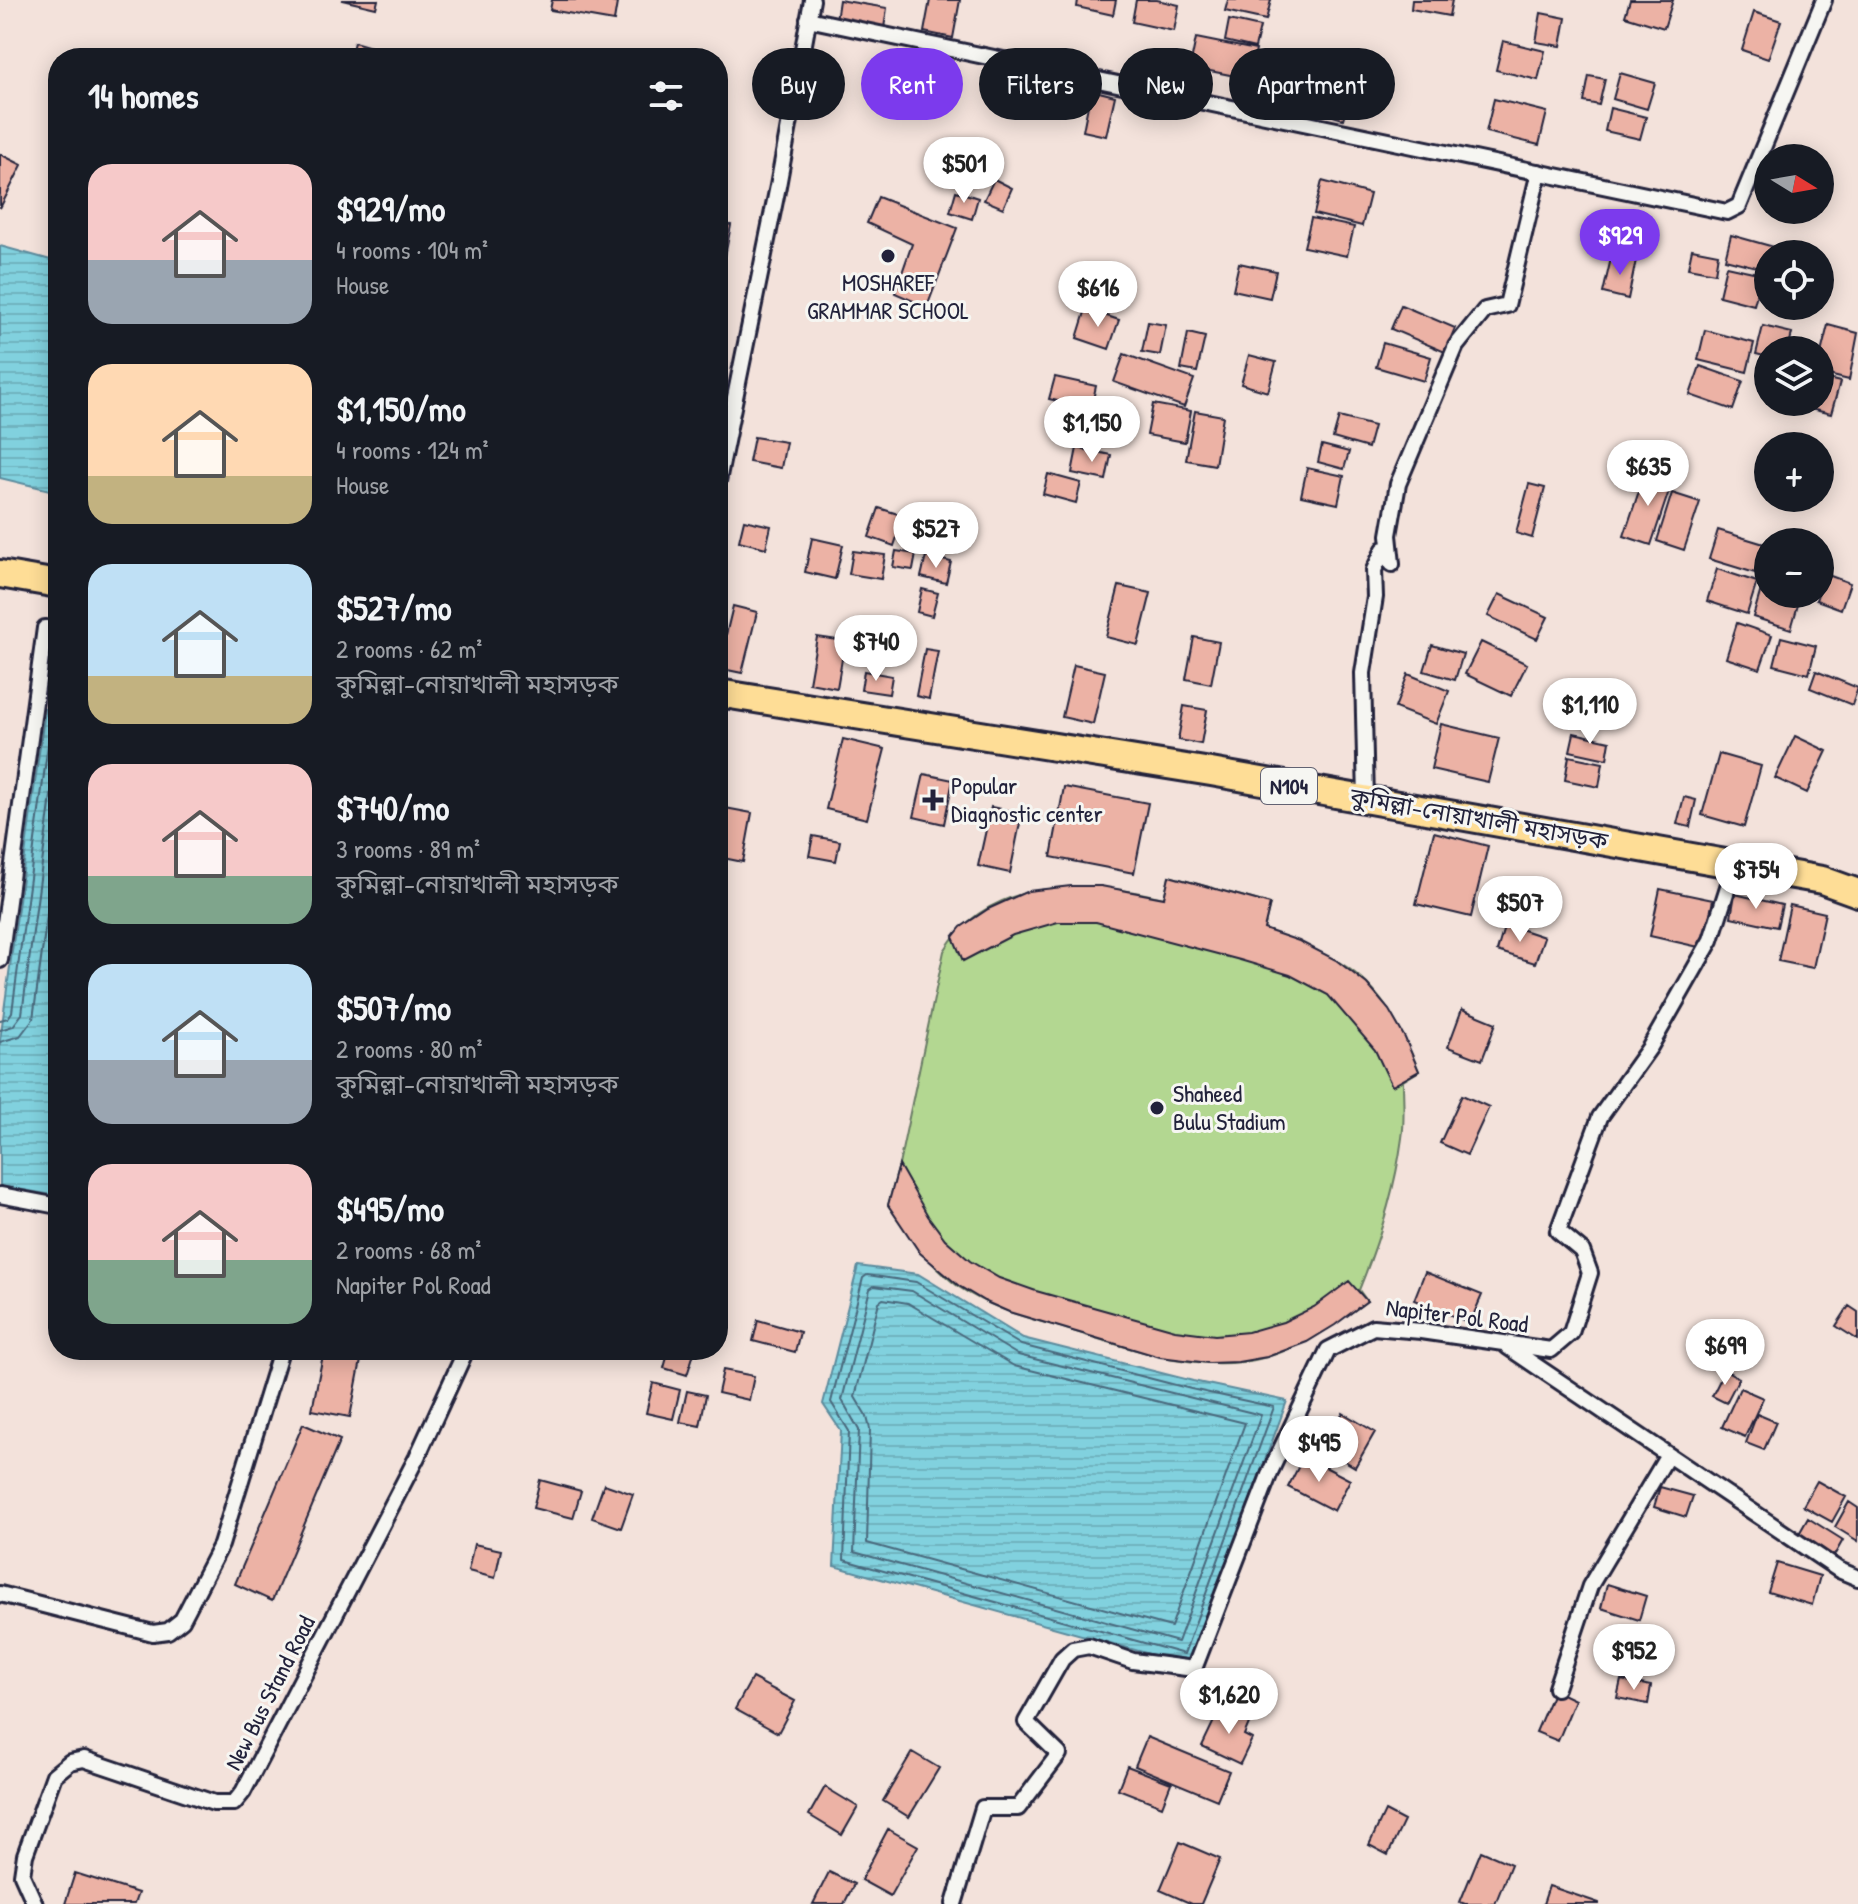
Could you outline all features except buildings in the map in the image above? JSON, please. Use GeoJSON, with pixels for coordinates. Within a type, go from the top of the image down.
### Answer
{"type":"FeatureCollection","features":[{"type":"Feature","properties":{"kind":"highway"},"geometry":{"type":"LineString","coordinates":[[0,574],[48,582]]}},
{"type":"Feature","properties":{"kind":"highway","name":"কুমিল্লা–নোয়াখালী মহাসড়ক"},"geometry":{"type":"LineString","coordinates":[[728,695],[1366,800],[1822,880],[1858,893]]}},
{"type":"Feature","properties":{"kind":"street"},"geometry":{"type":"LineString","coordinates":[[728,430],[812,0]]}},
{"type":"Feature","properties":{"kind":"street"},"geometry":{"type":"LineString","coordinates":[[808,19],[1727,212],[1739,206],[1824,0]]}},
{"type":"Feature","properties":{"kind":"street"},"geometry":{"type":"LineString","coordinates":[[1366,800],[1363,673],[1375,597],[1374,570],[1384,549],[1392,564],[1389,535],[1398,484],[1456,346],[1485,310],[1507,305],[1539,172]]}},
{"type":"Feature","properties":{"kind":"street"},"geometry":{"type":"LineString","coordinates":[[0,960],[45,628],[48,628]]}},
{"type":"Feature","properties":{"kind":"street","name":"Napiter Pol Road"},"geometry":{"type":"LineString","coordinates":[[954,1904],[983,1808],[1018,1808],[1059,1754],[1026,1722],[1062,1659],[1073,1649],[1089,1646],[1133,1661],[1194,1669],[1271,1470],[1328,1350],[1373,1327],[1551,1350],[1571,1333],[1590,1273],[1582,1251],[1558,1231],[1600,1117],[1650,1047],[1711,940],[1735,865]]}},
{"type":"Feature","properties":{"kind":"street"},"geometry":{"type":"LineString","coordinates":[[0,1195],[48,1204]]}},
{"type":"Feature","properties":{"kind":"street"},"geometry":{"type":"LineString","coordinates":[[1504,1344],[1839,1570],[1858,1578]]}},
{"type":"Feature","properties":{"kind":"street"},"geometry":{"type":"LineString","coordinates":[[0,1594],[153,1633],[168,1631],[182,1620],[221,1545],[278,1360]]}},
{"type":"Feature","properties":{"kind":"street","name":"New Bus Stand Road"},"geometry":{"type":"LineString","coordinates":[[35,1904],[22,1875],[25,1855],[54,1775],[70,1762],[84,1759],[214,1803],[234,1803],[243,1792],[417,1457],[461,1360]]}},
{"type":"Feature","properties":{"kind":"street"},"geometry":{"type":"LineString","coordinates":[[1556,1688],[1590,1586],[1668,1455]]}},
{"type":"Feature","properties":{"kind":"green space","name":"Shaheed Bulu Stadium"},"geometry":{"type":"Polygon","coordinates":[[[1169,876],[1270,904],[1264,929],[1333,959],[1363,980],[1396,1022],[1419,1071],[1403,1081],[1403,1131],[1391,1196],[1359,1290],[1367,1301],[1307,1341],[1267,1357],[1242,1362],[1191,1362],[1165,1357],[997,1307],[959,1287],[938,1269],[888,1205],[944,951],[963,926],[987,909],[1014,897],[1043,890],[1104,888],[1164,898],[1169,876]]]}},
{"type":"Feature","properties":{"kind":"water"},"geometry":{"type":"Polygon","coordinates":[[[0,246],[48,259],[48,490],[0,478],[0,246]]]}},
{"type":"Feature","properties":{"kind":"water"},"geometry":{"type":"Polygon","coordinates":[[[45,709],[48,709],[48,1194],[0,1186],[0,1040],[45,709]]]}},
{"type":"Feature","properties":{"kind":"water"},"geometry":{"type":"Polygon","coordinates":[[[858,1266],[918,1274],[1023,1338],[1287,1401],[1189,1665],[834,1566],[841,1431],[823,1404],[858,1266]]]}},
{"type":"Feature","properties":{"kind":"place","name":"MOSHAREF GRAMMAR SCHOOL"},"geometry":{"type":"Point","coordinates":[888,256]}},
{"type":"Feature","properties":{"kind":"place","name":"Popular Diagnostic center"},"geometry":{"type":"Point","coordinates":[933,800]}},
{"type":"Feature","properties":{"kind":"place","name":"Shaheed Bulu Stadium"},"geometry":{"type":"Point","coordinates":[1157,1108]}}]}
